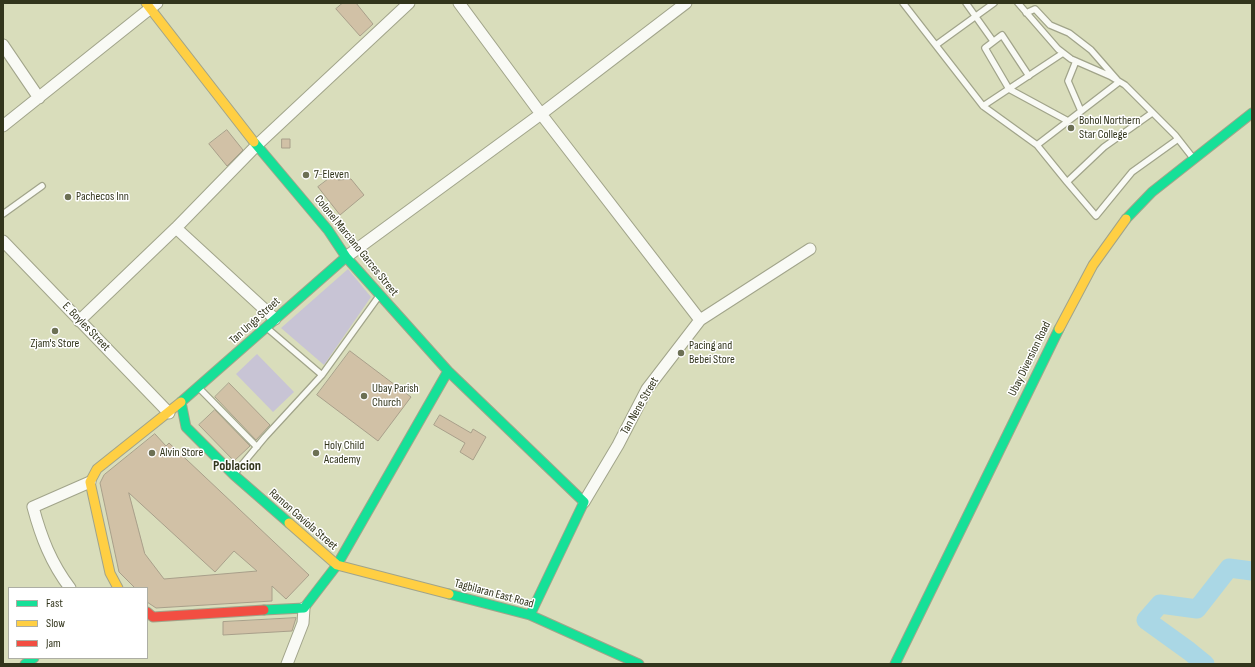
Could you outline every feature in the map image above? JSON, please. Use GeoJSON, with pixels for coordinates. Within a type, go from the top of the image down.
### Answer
{"type":"FeatureCollection","features":[{"type":"Feature","properties":{"kind":"street"},"geometry":{"type":"LineString","coordinates":[[79,321],[176,228],[257,145],[409,3]]}},
{"type":"Feature","properties":{"kind":"street"},"geometry":{"type":"LineString","coordinates":[[459,3],[541,114],[700,320]]}},
{"type":"Feature","properties":{"kind":"street"},"geometry":{"type":"LineString","coordinates":[[346,257],[541,114],[686,3]]}},
{"type":"Feature","properties":{"kind":"street"},"geometry":{"type":"LineString","coordinates":[[3,126],[151,5]]}},
{"type":"Feature","properties":{"kind":"street","name":"Colonel Marciano Garces Street"},"geometry":{"type":"LineString","coordinates":[[151,5],[257,145],[328,230],[346,257],[379,296],[448,371],[584,502]]}},
{"type":"Feature","properties":{"kind":"street"},"geometry":{"type":"LineString","coordinates":[[3,45],[39,98]]}},
{"type":"Feature","properties":{"kind":"street","name":"Ubay Diversion Road"},"geometry":{"type":"LineString","coordinates":[[895,664],[961,526],[1066,314],[1093,265],[1120,225],[1152,192],[1252,114]]}},
{"type":"Feature","properties":{"kind":"street"},"geometry":{"type":"LineString","coordinates":[[176,228],[275,319]]}},
{"type":"Feature","properties":{"kind":"street","name":"E. Boyles Street"},"geometry":{"type":"LineString","coordinates":[[3,241],[169,413]]}},
{"type":"Feature","properties":{"kind":"street","name":"Tan Nene Street"},"geometry":{"type":"LineString","coordinates":[[530,615],[584,502],[618,445],[647,389],[700,320],[810,249]]}},
{"type":"Feature","properties":{"kind":"street","name":"Tan Unga Street"},"geometry":{"type":"LineString","coordinates":[[90,482],[97,469],[169,413],[346,257]]}},
{"type":"Feature","properties":{"kind":"street"},"geometry":{"type":"LineString","coordinates":[[289,659],[303,623],[304,608],[337,565],[448,371]]}},
{"type":"Feature","properties":{"kind":"street","name":"Ramon Gaviola Street"},"geometry":{"type":"LineString","coordinates":[[181,402],[186,427],[234,475],[337,565]]}},
{"type":"Feature","properties":{"kind":"street"},"geometry":{"type":"LineString","coordinates":[[69,587],[58,573],[42,540],[33,507],[90,482],[114,586]]}},
{"type":"Feature","properties":{"kind":"street","name":"Tagbilaran East Road"},"geometry":{"type":"LineString","coordinates":[[337,565],[530,615],[639,664]]}},
{"type":"Feature","properties":{"kind":"street"},"geometry":{"type":"LineString","coordinates":[[148,613],[153,616],[304,608]]}},
{"type":"Feature","properties":{"kind":"lane"},"geometry":{"type":"LineString","coordinates":[[904,3],[983,106],[1036,145],[1096,216],[1132,172],[1178,140]]}},
{"type":"Feature","properties":{"kind":"lane"},"geometry":{"type":"LineString","coordinates":[[966,3],[993,41]]}},
{"type":"Feature","properties":{"kind":"lane"},"geometry":{"type":"LineString","coordinates":[[936,45],[994,3]]}},
{"type":"Feature","properties":{"kind":"lane"},"geometry":{"type":"LineString","coordinates":[[1018,3],[1063,53],[1119,82]]}},
{"type":"Feature","properties":{"kind":"lane"},"geometry":{"type":"LineString","coordinates":[[1026,13],[1035,9],[1050,25],[1068,33],[1091,50],[1119,82],[1152,113],[1194,159]]}},
{"type":"Feature","properties":{"kind":"lane"},"geometry":{"type":"LineString","coordinates":[[1028,76],[1002,35],[985,48],[1010,89],[1068,120]]}},
{"type":"Feature","properties":{"kind":"lane"},"geometry":{"type":"LineString","coordinates":[[983,106],[1063,53]]}},
{"type":"Feature","properties":{"kind":"lane"},"geometry":{"type":"LineString","coordinates":[[1076,61],[1068,81],[1081,111]]}},
{"type":"Feature","properties":{"kind":"lane"},"geometry":{"type":"LineString","coordinates":[[1036,145],[1119,82]]}},
{"type":"Feature","properties":{"kind":"lane"},"geometry":{"type":"LineString","coordinates":[[1067,182],[1104,147],[1152,113]]}},
{"type":"Feature","properties":{"kind":"lane"},"geometry":{"type":"LineString","coordinates":[[3,214],[42,186]]}},
{"type":"Feature","properties":{"kind":"lane"},"geometry":{"type":"LineString","coordinates":[[234,475],[256,447],[322,375],[379,296]]}},
{"type":"Feature","properties":{"kind":"lane"},"geometry":{"type":"LineString","coordinates":[[266,327],[322,375]]}},
{"type":"Feature","properties":{"kind":"lane"},"geometry":{"type":"LineString","coordinates":[[198,387],[256,447]]}},
{"type":"Feature","properties":{"kind":"shaded area"},"geometry":{"type":"Polygon","coordinates":[[[348,269],[371,297],[324,365],[281,328],[348,269]]]}},
{"type":"Feature","properties":{"kind":"shaded area"},"geometry":{"type":"Polygon","coordinates":[[[257,354],[294,392],[273,412],[236,374],[257,354]]]}},
{"type":"Feature","properties":{"kind":"building"},"geometry":{"type":"Polygon","coordinates":[[[343,3],[356,3],[373,24],[360,36],[336,9],[343,3]]]}},
{"type":"Feature","properties":{"kind":"building"},"geometry":{"type":"Polygon","coordinates":[[[227,130],[243,150],[227,166],[209,144],[227,130]]]}},
{"type":"Feature","properties":{"kind":"building"},"geometry":{"type":"Polygon","coordinates":[[[282,139],[290,139],[290,148],[282,148],[282,139]]]}},
{"type":"Feature","properties":{"kind":"building"},"geometry":{"type":"Polygon","coordinates":[[[334,175],[338,180],[351,179],[364,195],[340,215],[318,187],[334,175]]]}},
{"type":"Feature","properties":{"kind":"building","name":"Ubay Parish Church"},"geometry":{"type":"Polygon","coordinates":[[[350,351],[411,397],[378,441],[317,395],[350,351]]]}},
{"type":"Feature","properties":{"kind":"building"},"geometry":{"type":"Polygon","coordinates":[[[229,383],[270,425],[256,440],[215,397],[229,383]]]}},
{"type":"Feature","properties":{"kind":"building"},"geometry":{"type":"Polygon","coordinates":[[[215,410],[250,446],[234,461],[199,425],[215,410]]]}},
{"type":"Feature","properties":{"kind":"building"},"geometry":{"type":"Polygon","coordinates":[[[440,415],[471,433],[473,429],[486,437],[473,460],[460,452],[465,443],[434,425],[440,415]]]}},
{"type":"Feature","properties":{"kind":"building"},"geometry":{"type":"Polygon","coordinates":[[[155,434],[166,446],[169,443],[309,575],[286,599],[272,586],[272,601],[156,608],[148,603],[148,587],[134,587],[119,572],[100,483],[104,475],[155,434]],[[129,493],[145,554],[164,579],[257,571],[234,551],[215,572],[129,493]]]}},
{"type":"Feature","properties":{"kind":"building"},"geometry":{"type":"Polygon","coordinates":[[[296,618],[292,631],[223,635],[223,622],[296,618]]]}},
{"type":"Feature","properties":{"kind":"waterway"},"geometry":{"type":"LineString","coordinates":[[1205,664],[1146,620],[1160,604],[1197,609],[1229,568],[1252,571]]}},
{"type":"Feature","properties":{"kind":"traffic: fast"},"geometry":{"type":"LineString","coordinates":[[1126,219],[1152,192],[1252,113]]}},
{"type":"Feature","properties":{"kind":"traffic: fast"},"geometry":{"type":"LineString","coordinates":[[254,142],[328,230],[346,257],[181,402],[186,427],[234,475],[289,523]]}},
{"type":"Feature","properties":{"kind":"traffic: fast"},"geometry":{"type":"LineString","coordinates":[[346,257],[448,371],[584,502],[530,615]]}},
{"type":"Feature","properties":{"kind":"traffic: fast"},"geometry":{"type":"LineString","coordinates":[[895,664],[1059,329]]}},
{"type":"Feature","properties":{"kind":"traffic: fast"},"geometry":{"type":"LineString","coordinates":[[264,610],[304,608],[337,565],[448,371]]}},
{"type":"Feature","properties":{"kind":"traffic: fast"},"geometry":{"type":"LineString","coordinates":[[449,594],[530,615],[639,664]]}},
{"type":"Feature","properties":{"kind":"traffic: fast"},"geometry":{"type":"LineString","coordinates":[[25,664],[32,659]]}},
{"type":"Feature","properties":{"kind":"traffic: slow"},"geometry":{"type":"LineString","coordinates":[[146,3],[254,142]]}},
{"type":"Feature","properties":{"kind":"traffic: slow"},"geometry":{"type":"LineString","coordinates":[[1059,329],[1093,265],[1126,219]]}},
{"type":"Feature","properties":{"kind":"traffic: slow"},"geometry":{"type":"LineString","coordinates":[[117,587],[110,573],[90,482],[97,469],[181,402]]}},
{"type":"Feature","properties":{"kind":"traffic: slow"},"geometry":{"type":"LineString","coordinates":[[289,523],[337,565],[449,594]]}},
{"type":"Feature","properties":{"kind":"traffic: jam"},"geometry":{"type":"LineString","coordinates":[[148,613],[153,617],[264,610]]}},
{"type":"Feature","properties":{"kind":"place","name":"Bohol Northern Star College"},"geometry":{"type":"Point","coordinates":[1071,128]}},
{"type":"Feature","properties":{"kind":"place","name":"7-Eleven"},"geometry":{"type":"Point","coordinates":[306,175]}},
{"type":"Feature","properties":{"kind":"place","name":"Pachecos Inn"},"geometry":{"type":"Point","coordinates":[68,197]}},
{"type":"Feature","properties":{"kind":"place","name":"Zjam's Store"},"geometry":{"type":"Point","coordinates":[55,331]}},
{"type":"Feature","properties":{"kind":"place","name":"Pacing and Bebei Store"},"geometry":{"type":"Point","coordinates":[681,353]}},
{"type":"Feature","properties":{"kind":"place","name":"Ubay Parish Church"},"geometry":{"type":"Point","coordinates":[364,396]}},
{"type":"Feature","properties":{"kind":"place","name":"Alvin Store"},"geometry":{"type":"Point","coordinates":[152,453]}},
{"type":"Feature","properties":{"kind":"place","name":"Holy Child Academy"},"geometry":{"type":"Point","coordinates":[316,453]}},
{"type":"Feature","properties":{"kind":"district","name":"Poblacion"},"geometry":{"type":"Point","coordinates":[237,466]}}]}
